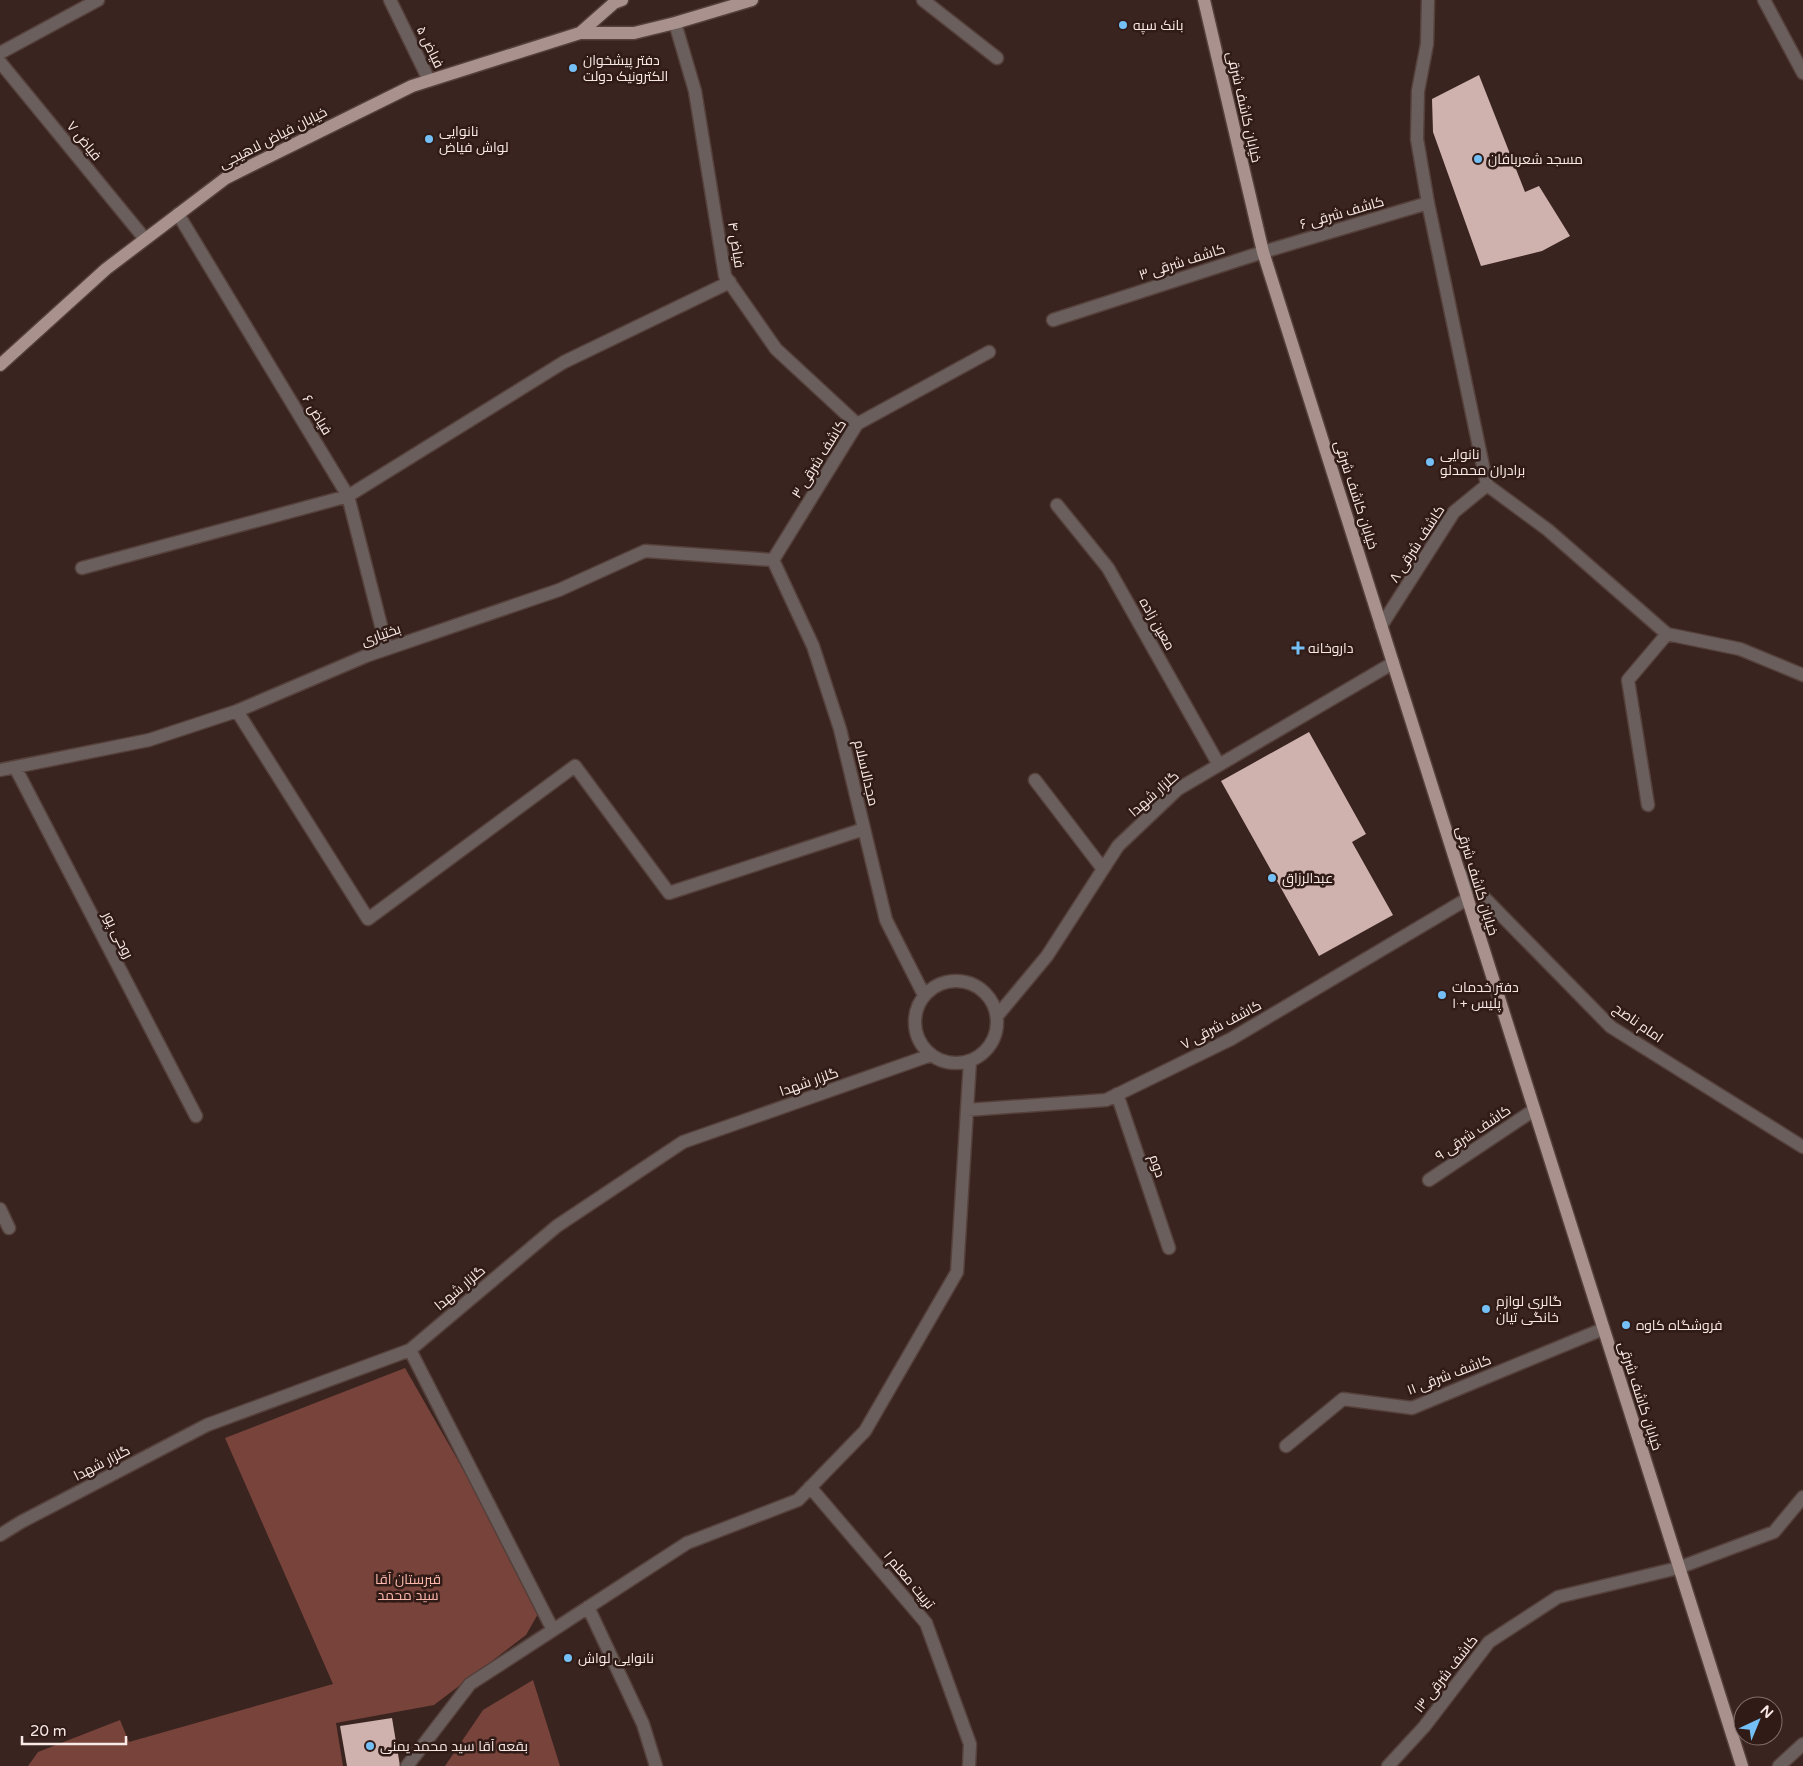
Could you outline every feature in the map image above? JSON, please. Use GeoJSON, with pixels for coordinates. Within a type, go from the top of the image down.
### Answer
{"type":"FeatureCollection","features":[{"type":"Feature","properties":{"kind":"main road"},"geometry":{"type":"LineString","coordinates":[[580,33],[614,3],[622,0]]}},
{"type":"Feature","properties":{"kind":"main road"},"geometry":{"type":"LineString","coordinates":[[580,33],[634,32],[675,23],[752,0]]}},
{"type":"Feature","properties":{"kind":"main road","name":"خیابان کاشف شرقی"},"geometry":{"type":"LineString","coordinates":[[1204,0],[1263,252],[1742,1766]]}},
{"type":"Feature","properties":{"kind":"main road","name":"خیابان فیاض لاهیجی"},"geometry":{"type":"LineString","coordinates":[[0,365],[106,269],[226,178],[412,86],[580,33]]}},
{"type":"Feature","properties":{"kind":"street"},"geometry":{"type":"LineString","coordinates":[[0,53],[98,0]]}},
{"type":"Feature","properties":{"kind":"street","name":"فیاض ۵"},"geometry":{"type":"LineString","coordinates":[[390,0],[429,80]]}},
{"type":"Feature","properties":{"kind":"street"},"geometry":{"type":"LineString","coordinates":[[923,0],[997,58]]}},
{"type":"Feature","properties":{"kind":"street"},"geometry":{"type":"LineString","coordinates":[[1428,0],[1427,44],[1418,91],[1417,139],[1428,203],[1487,485],[1548,530],[1668,634],[1740,649],[1803,675]]}},
{"type":"Feature","properties":{"kind":"street"},"geometry":{"type":"LineString","coordinates":[[1764,0],[1803,73]]}},
{"type":"Feature","properties":{"kind":"street","name":"فیاض ۴"},"geometry":{"type":"LineString","coordinates":[[675,23],[695,91],[725,276],[776,349],[857,424]]}},
{"type":"Feature","properties":{"kind":"street","name":"فیاض ۷"},"geometry":{"type":"LineString","coordinates":[[0,62],[145,239]]}},
{"type":"Feature","properties":{"kind":"street","name":"کاشف شرقی ۶"},"geometry":{"type":"LineString","coordinates":[[1263,252],[1428,203]]}},
{"type":"Feature","properties":{"kind":"street","name":"فیاض ۶"},"geometry":{"type":"LineString","coordinates":[[178,214],[348,496],[387,649]]}},
{"type":"Feature","properties":{"kind":"street","name":"کاشف شرقی ۳"},"geometry":{"type":"LineString","coordinates":[[1053,320],[1263,252]]}},
{"type":"Feature","properties":{"kind":"street"},"geometry":{"type":"LineString","coordinates":[[82,568],[348,496],[564,362],[730,282]]}},
{"type":"Feature","properties":{"kind":"street","name":"کاشف شرقی ۳"},"geometry":{"type":"LineString","coordinates":[[772,560],[857,424],[989,352]]}},
{"type":"Feature","properties":{"kind":"street","name":"کاشف شرقی ۸"},"geometry":{"type":"LineString","coordinates":[[1381,626],[1454,512],[1487,485]]}},
{"type":"Feature","properties":{"kind":"street","name":"معین زاده"},"geometry":{"type":"LineString","coordinates":[[1057,505],[1108,568],[1219,765]]}},
{"type":"Feature","properties":{"kind":"street","name":"بختیاری"},"geometry":{"type":"LineString","coordinates":[[0,770],[149,740],[237,711],[387,649],[559,590],[645,551],[772,560]]}},
{"type":"Feature","properties":{"kind":"street","name":"مجدالاسلام"},"geometry":{"type":"LineString","coordinates":[[772,560],[814,646],[840,729],[886,920],[924,995]]}},
{"type":"Feature","properties":{"kind":"street"},"geometry":{"type":"LineString","coordinates":[[1648,805],[1628,680],[1668,634]]}},
{"type":"Feature","properties":{"kind":"street","name":"گلزار شهدا"},"geometry":{"type":"LineString","coordinates":[[996,1016],[1048,956],[1118,846],[1178,789],[1393,663]]}},
{"type":"Feature","properties":{"kind":"street"},"geometry":{"type":"LineString","coordinates":[[237,711],[368,919],[575,766],[669,893],[864,829]]}},
{"type":"Feature","properties":{"kind":"street","name":"روحی پور"},"geometry":{"type":"LineString","coordinates":[[15,767],[196,1116]]}},
{"type":"Feature","properties":{"kind":"street"},"geometry":{"type":"LineString","coordinates":[[1035,780],[1103,869]]}},
{"type":"Feature","properties":{"kind":"street","name":"امام ناصح"},"geometry":{"type":"LineString","coordinates":[[1459,872],[1611,1027],[1803,1147]]}},
{"type":"Feature","properties":{"kind":"street","name":"کاشف شرقی ۷"},"geometry":{"type":"LineString","coordinates":[[967,1110],[1106,1100],[1231,1039],[1467,899]]}},
{"type":"Feature","properties":{"kind":"street"},"geometry":{"type":"LineString","coordinates":[[960,980],[973,984],[984,991],[993,1003],[996,1016],[997,1030],[992,1042],[982,1053],[970,1061],[957,1063],[943,1061],[931,1055],[922,1045],[916,1033],[914,1017],[917,1006],[924,995],[934,986],[947,981],[960,980]]}},
{"type":"Feature","properties":{"kind":"street","name":"گلزار شهدا"},"geometry":{"type":"LineString","coordinates":[[0,1535],[21,1522],[207,1425],[410,1350],[557,1226],[683,1142],[931,1055]]}},
{"type":"Feature","properties":{"kind":"street"},"geometry":{"type":"LineString","coordinates":[[406,1766],[470,1684],[688,1543],[798,1500],[865,1431],[957,1272],[970,1061]]}},
{"type":"Feature","properties":{"kind":"street","name":"دوم"},"geometry":{"type":"LineString","coordinates":[[1117,1094],[1169,1248]]}},
{"type":"Feature","properties":{"kind":"street","name":"کاشف شرقی ۹"},"geometry":{"type":"LineString","coordinates":[[1429,1180],[1534,1110]]}},
{"type":"Feature","properties":{"kind":"street"},"geometry":{"type":"LineString","coordinates":[[0,1209],[9,1228]]}},
{"type":"Feature","properties":{"kind":"street","name":"کاشف شرقی ۱۱"},"geometry":{"type":"LineString","coordinates":[[1286,1446],[1343,1399],[1412,1408],[1603,1329]]}},
{"type":"Feature","properties":{"kind":"street"},"geometry":{"type":"LineString","coordinates":[[410,1350],[553,1630]]}},
{"type":"Feature","properties":{"kind":"street","name":"تربیت معلم ۱"},"geometry":{"type":"LineString","coordinates":[[810,1487],[926,1623],[970,1744],[970,1766]]}},
{"type":"Feature","properties":{"kind":"street","name":"کاشف شرقی ۱۳"},"geometry":{"type":"LineString","coordinates":[[1388,1766],[1424,1727],[1489,1642],[1558,1597],[1678,1568],[1774,1532],[1803,1497]]}},
{"type":"Feature","properties":{"kind":"street"},"geometry":{"type":"LineString","coordinates":[[588,1607],[643,1724],[656,1766]]}},
{"type":"Feature","properties":{"kind":"street"},"geometry":{"type":"LineString","coordinates":[[1779,1766],[1803,1744]]}},
{"type":"Feature","properties":{"kind":"green space","name":"قبرستان آقا سید محمد"},"geometry":{"type":"Polygon","coordinates":[[[405,1368],[542,1607],[526,1635],[434,1705],[336,1723],[343,1766],[28,1766],[38,1752],[120,1720],[129,1742],[333,1684],[225,1438],[405,1368]]]}},
{"type":"Feature","properties":{"kind":"green space"},"geometry":{"type":"Polygon","coordinates":[[[533,1680],[560,1766],[445,1766],[483,1710],[533,1680]]]}},
{"type":"Feature","properties":{"kind":"building","name":"مسجد شعربافان"},"geometry":{"type":"Polygon","coordinates":[[[1479,75],[1525,192],[1539,186],[1570,236],[1542,251],[1481,266],[1433,132],[1432,99],[1479,75]]]}},
{"type":"Feature","properties":{"kind":"building"},"geometry":{"type":"Polygon","coordinates":[[[1309,732],[1366,834],[1352,842],[1393,915],[1319,956],[1221,781],[1309,732]]]}},
{"type":"Feature","properties":{"kind":"building","name":"بقعه آقا سید محمد یمنی"},"geometry":{"type":"Polygon","coordinates":[[[392,1718],[400,1766],[347,1766],[340,1726],[392,1718]]]}},
{"type":"Feature","properties":{"kind":"place","name":"بانک سپه"},"geometry":{"type":"Point","coordinates":[1123,25]}},
{"type":"Feature","properties":{"kind":"place","name":"دفتر پیشخوان الکترونیک دولت"},"geometry":{"type":"Point","coordinates":[573,68]}},
{"type":"Feature","properties":{"kind":"place","name":"نانوایی لواش فیاض"},"geometry":{"type":"Point","coordinates":[429,139]}},
{"type":"Feature","properties":{"kind":"place","name":"مسجد شعربافان"},"geometry":{"type":"Point","coordinates":[1478,159]}},
{"type":"Feature","properties":{"kind":"place","name":"نانوایی برادران محمدلو"},"geometry":{"type":"Point","coordinates":[1430,462]}},
{"type":"Feature","properties":{"kind":"place","name":"داروخانه"},"geometry":{"type":"Point","coordinates":[1298,648]}},
{"type":"Feature","properties":{"kind":"place","name":"عبدالرزاق"},"geometry":{"type":"Point","coordinates":[1272,878]}},
{"type":"Feature","properties":{"kind":"place","name":"دفتر خدمات پلیس +۱۰"},"geometry":{"type":"Point","coordinates":[1442,995]}},
{"type":"Feature","properties":{"kind":"place","name":"گالری لوازم خانگی تیان"},"geometry":{"type":"Point","coordinates":[1486,1309]}},
{"type":"Feature","properties":{"kind":"place","name":"فروشگاه کاوه"},"geometry":{"type":"Point","coordinates":[1626,1325]}},
{"type":"Feature","properties":{"kind":"place","name":"نانوایی لواش"},"geometry":{"type":"Point","coordinates":[568,1658]}},
{"type":"Feature","properties":{"kind":"place","name":"بقعه آقا سید محمد یمنی"},"geometry":{"type":"Point","coordinates":[370,1746]}}]}
